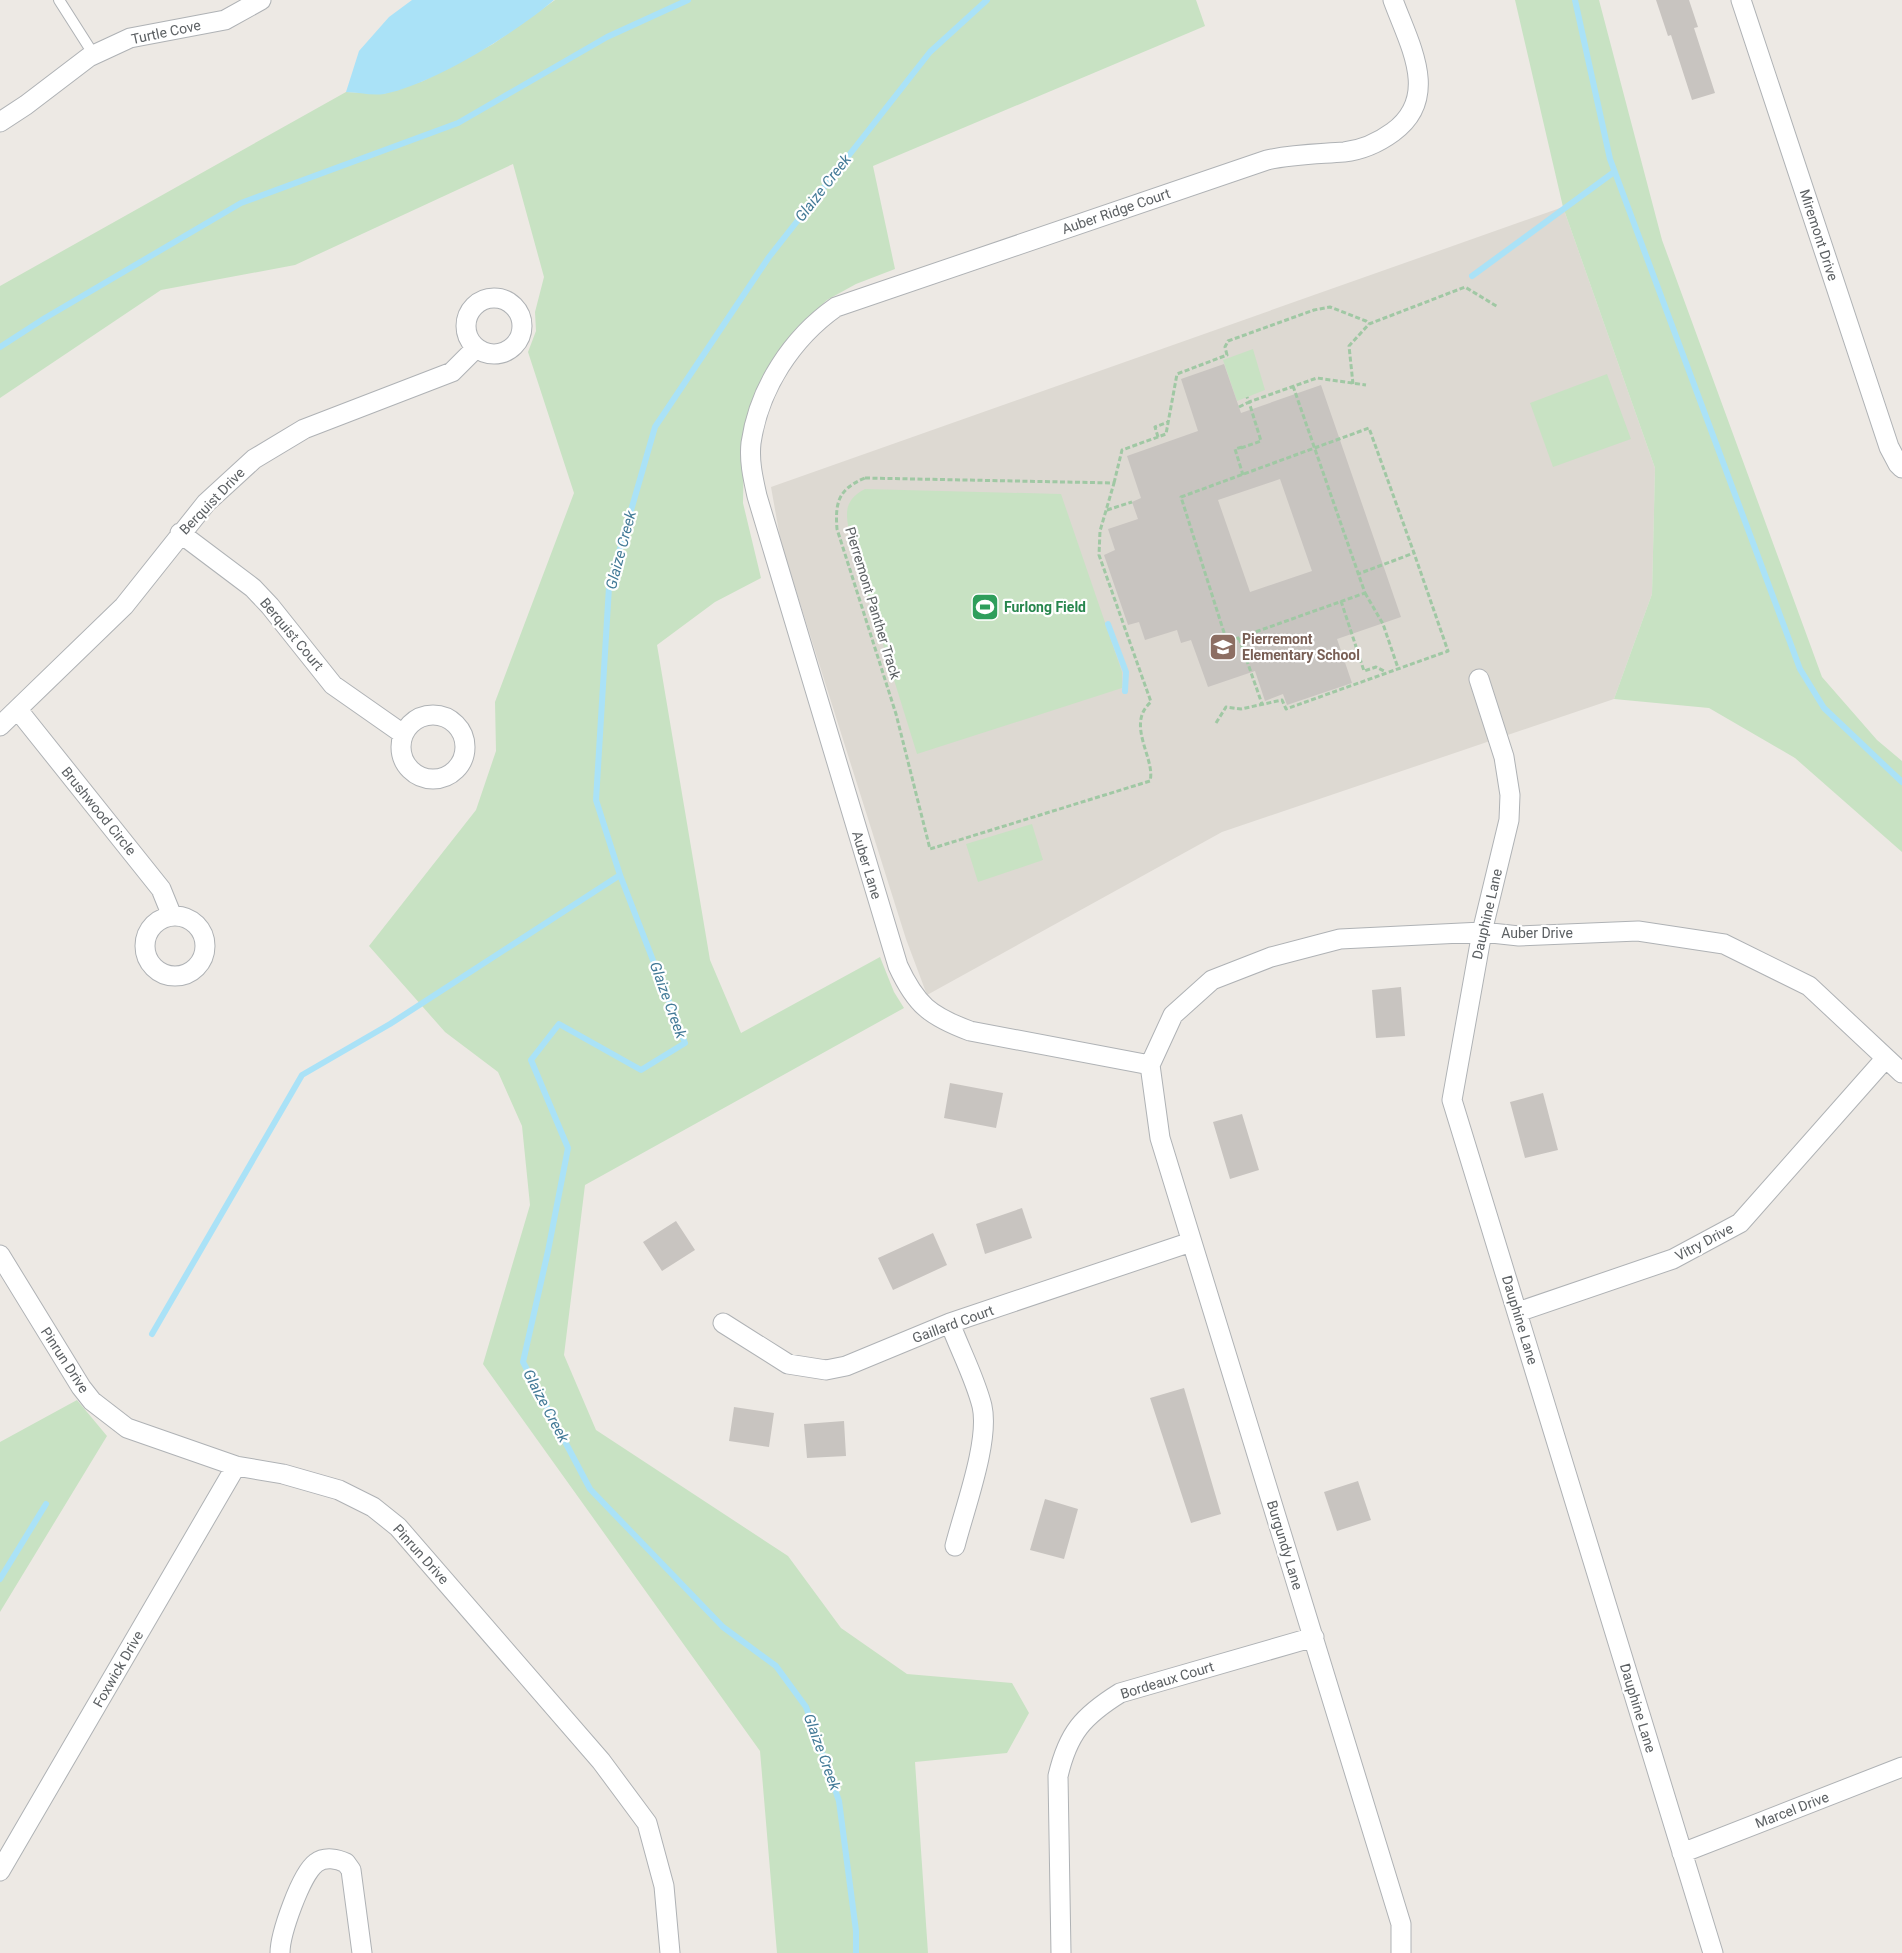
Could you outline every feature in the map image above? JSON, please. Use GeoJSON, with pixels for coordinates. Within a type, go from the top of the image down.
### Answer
{"type":"FeatureCollection","features":[{"type":"Feature","properties":{"kind":"street","name":"Turtle Cove"},"geometry":{"type":"LineString","coordinates":[[0,122],[94,55],[130,38],[225,20],[261,0]]}},
{"type":"Feature","properties":{"kind":"street","name":"Auber Ridge Court"},"geometry":{"type":"LineString","coordinates":[[757,418],[770,382],[800,338],[836,307],[1268,160],[1284,156],[1353,150],[1385,138],[1403,125],[1416,107],[1419,82],[1417,61],[1393,0]]}},
{"type":"Feature","properties":{"kind":"street","name":"Miremont Drive"},"geometry":{"type":"LineString","coordinates":[[1741,0],[1889,447],[1902,468]]}},
{"type":"Feature","properties":{"kind":"street","name":"Berquist Drive"},"geometry":{"type":"LineString","coordinates":[[0,726],[124,606],[180,533],[220,489],[254,459],[304,429],[452,372],[476,348]]}},
{"type":"Feature","properties":{"kind":"street","name":"Auber Lane"},"geometry":{"type":"LineString","coordinates":[[757,418],[751,444],[751,467],[757,496],[898,966],[908,988],[923,1006],[942,1021],[970,1031],[1150,1065]]}},
{"type":"Feature","properties":{"kind":"street","name":"Berquist Court"},"geometry":{"type":"LineString","coordinates":[[180,533],[253,588],[270,606],[333,685],[403,734]]}},
{"type":"Feature","properties":{"kind":"street","name":"Dauphine Lane"},"geometry":{"type":"LineString","coordinates":[[1479,679],[1504,758],[1510,795],[1509,820],[1482,932],[1452,1100],[1713,1953]]}},
{"type":"Feature","properties":{"kind":"street","name":"Brushwood Circle"},"geometry":{"type":"LineString","coordinates":[[18,710],[161,889],[172,916]]}},
{"type":"Feature","properties":{"kind":"street","name":"Auber Drive"},"geometry":{"type":"LineString","coordinates":[[1150,1065],[1173,1015],[1212,980],[1271,958],[1340,939],[1482,932],[1519,936],[1638,931],[1724,944],[1809,986],[1902,1073]]}},
{"type":"Feature","properties":{"kind":"street","name":"Vitry Drive"},"geometry":{"type":"LineString","coordinates":[[1518,1312],[1673,1259],[1740,1223],[1885,1059]]}},
{"type":"Feature","properties":{"kind":"street","name":"Burgundy Lane"},"geometry":{"type":"LineString","coordinates":[[1150,1065],[1160,1138],[1401,1924],[1401,1953]]}},
{"type":"Feature","properties":{"kind":"street","name":"Gaillard Court"},"geometry":{"type":"LineString","coordinates":[[723,1323],[788,1364],[826,1370],[846,1366],[950,1323],[1191,1242]]}},
{"type":"Feature","properties":{"kind":"street","name":"Pinrun Drive"},"geometry":{"type":"LineString","coordinates":[[0,1255],[57,1351],[92,1401],[127,1428],[236,1466],[283,1474],[339,1490],[373,1507],[398,1527],[601,1761],[647,1822],[664,1886],[670,1953]]}},
{"type":"Feature","properties":{"kind":"street"},"geometry":{"type":"LineString","coordinates":[[950,1323],[982,1407],[984,1427],[980,1450],[955,1546]]}},
{"type":"Feature","properties":{"kind":"street","name":"Foxwick Drive"},"geometry":{"type":"LineString","coordinates":[[0,1871],[236,1466]]}},
{"type":"Feature","properties":{"kind":"street","name":"Bordeaux Court"},"geometry":{"type":"LineString","coordinates":[[1061,1953],[1058,1776],[1064,1751],[1077,1729],[1094,1709],[1120,1693],[1314,1637]]}},
{"type":"Feature","properties":{"kind":"street","name":"Marcel Drive"},"geometry":{"type":"LineString","coordinates":[[1682,1853],[1902,1767]]}},
{"type":"Feature","properties":{"kind":"street"},"geometry":{"type":"LineString","coordinates":[[280,1953],[280,1940],[305,1876],[322,1859],[338,1859],[346,1863],[351,1870],[362,1953]]}},
{"type":"Feature","properties":{"kind":"lane"},"geometry":{"type":"LineString","coordinates":[[59,0],[94,55]]}},
{"type":"Feature","properties":{"kind":"path"},"geometry":{"type":"LineString","coordinates":[[1353,384],[1349,346],[1369,324],[1465,287],[1498,307]]}},
{"type":"Feature","properties":{"kind":"path"},"geometry":{"type":"LineString","coordinates":[[1114,483],[1122,450],[1166,434],[1177,374],[1227,357],[1225,347],[1228,341],[1314,310],[1330,307],[1366,321],[1369,324]]}},
{"type":"Feature","properties":{"kind":"path"},"geometry":{"type":"LineString","coordinates":[[1239,407],[1316,378],[1366,385]]}},
{"type":"Feature","properties":{"kind":"path"},"geometry":{"type":"LineString","coordinates":[[1293,386],[1365,593],[1382,624],[1398,668]]}},
{"type":"Feature","properties":{"kind":"path"},"geometry":{"type":"LineString","coordinates":[[1244,474],[1235,449],[1261,441],[1246,397]]}},
{"type":"Feature","properties":{"kind":"path"},"geometry":{"type":"LineString","coordinates":[[1158,437],[1155,427],[1168,422]]}},
{"type":"Feature","properties":{"kind":"path"},"geometry":{"type":"LineString","coordinates":[[1216,723],[1226,708],[1241,709],[1282,700],[1286,708],[1448,651],[1369,428],[1181,497],[1227,642],[1365,593]]}},
{"type":"Feature","properties":{"kind":"path","name":"Pierremont Panther Track"},"geometry":{"type":"LineString","coordinates":[[865,478],[1114,483],[1100,530],[1099,555],[1151,702],[1143,712],[1141,727],[1143,745],[1151,775],[1150,781],[930,849],[896,714],[837,529],[835,510],[838,499],[853,483],[865,478]]}},
{"type":"Feature","properties":{"kind":"path"},"geometry":{"type":"LineString","coordinates":[[1106,511],[1132,502]]}},
{"type":"Feature","properties":{"kind":"path"},"geometry":{"type":"LineString","coordinates":[[1358,574],[1414,553]]}},
{"type":"Feature","properties":{"kind":"path"},"geometry":{"type":"LineString","coordinates":[[1341,601],[1364,671],[1376,667],[1386,672]]}},
{"type":"Feature","properties":{"kind":"path"},"geometry":{"type":"LineString","coordinates":[[1239,638],[1262,704]]}},
{"type":"Feature","properties":{"kind":"shaded area","name":"Pierremont Elementary School"},"geometry":{"type":"Polygon","coordinates":[[[1563,207],[1655,468],[1652,594],[1614,699],[1222,832],[927,995],[906,939],[781,543],[771,487],[1563,207]]]}},
{"type":"Feature","properties":{"kind":"green space"},"geometry":{"type":"Polygon","coordinates":[[[555,0],[1196,0],[1205,26],[873,166],[895,269],[856,284],[827,300],[801,325],[744,451],[743,503],[761,578],[715,602],[657,645],[710,960],[741,1033],[880,957],[894,992],[904,1008],[585,1185],[564,1355],[596,1430],[788,1556],[841,1628],[907,1674],[1012,1683],[1029,1713],[1007,1753],[915,1762],[928,1953],[777,1953],[760,1751],[483,1364],[530,1205],[522,1126],[498,1072],[445,1032],[369,946],[476,810],[496,751],[495,702],[574,493],[528,352],[536,331],[535,312],[544,277],[513,164],[295,265],[161,290],[0,398],[0,286],[346,92],[383,94],[423,81],[493,44],[555,0]]]}},
{"type":"Feature","properties":{"kind":"green space"},"geometry":{"type":"Polygon","coordinates":[[[1515,0],[1599,0],[1662,240],[1822,677],[1877,740],[1902,761],[1902,852],[1795,758],[1709,708],[1614,699],[1652,594],[1655,468],[1563,207],[1515,0]]]}},
{"type":"Feature","properties":{"kind":"green space"},"geometry":{"type":"Polygon","coordinates":[[[1253,349],[1265,390],[1237,401],[1223,360],[1253,349]]]}},
{"type":"Feature","properties":{"kind":"green space"},"geometry":{"type":"Polygon","coordinates":[[[1607,374],[1631,439],[1553,467],[1530,403],[1607,374]]]}},
{"type":"Feature","properties":{"kind":"green space","name":"Furlong Field"},"geometry":{"type":"Polygon","coordinates":[[[865,489],[1061,494],[1122,672],[1122,688],[917,754],[851,541],[847,511],[852,499],[865,489]]]}},
{"type":"Feature","properties":{"kind":"green space"},"geometry":{"type":"Polygon","coordinates":[[[1032,824],[1043,860],[978,882],[966,844],[1032,824]]]}},
{"type":"Feature","properties":{"kind":"green space"},"geometry":{"type":"Polygon","coordinates":[[[77,1400],[107,1436],[0,1612],[0,1442],[77,1400]]]}},
{"type":"Feature","properties":{"kind":"water"},"geometry":{"type":"Polygon","coordinates":[[[412,0],[554,0],[519,27],[473,56],[426,80],[404,89],[384,94],[346,92],[359,51],[389,17],[412,0]]]}},
{"type":"Feature","properties":{"kind":"building"},"geometry":{"type":"Polygon","coordinates":[[[1656,0],[1689,0],[1698,27],[1694,28],[1715,93],[1692,100],[1671,35],[1668,36],[1656,0]]]}},
{"type":"Feature","properties":{"kind":"building"},"geometry":{"type":"Polygon","coordinates":[[[1224,364],[1241,413],[1321,385],[1401,617],[1337,639],[1352,683],[1287,705],[1283,694],[1265,701],[1255,671],[1208,687],[1191,640],[1181,643],[1177,630],[1145,640],[1139,622],[1128,625],[1104,555],[1115,550],[1108,529],[1138,519],[1132,502],[1141,498],[1127,456],[1198,431],[1181,379],[1224,364]],[[1280,479],[1218,500],[1250,592],[1312,571],[1280,479]]]}},
{"type":"Feature","properties":{"kind":"building"},"geometry":{"type":"Polygon","coordinates":[[[1401,987],[1405,1036],[1376,1038],[1372,990],[1401,987]]]}},
{"type":"Feature","properties":{"kind":"building"},"geometry":{"type":"Polygon","coordinates":[[[950,1083],[1003,1093],[996,1128],[944,1118],[950,1083]]]}},
{"type":"Feature","properties":{"kind":"building"},"geometry":{"type":"Polygon","coordinates":[[[1543,1093],[1558,1150],[1525,1158],[1510,1102],[1543,1093]]]}},
{"type":"Feature","properties":{"kind":"building"},"geometry":{"type":"Polygon","coordinates":[[[1242,1114],[1259,1170],[1230,1179],[1213,1122],[1242,1114]]]}},
{"type":"Feature","properties":{"kind":"building"},"geometry":{"type":"Polygon","coordinates":[[[1022,1208],[1032,1238],[985,1254],[976,1224],[1022,1208]]]}},
{"type":"Feature","properties":{"kind":"building"},"geometry":{"type":"Polygon","coordinates":[[[676,1221],[695,1250],[662,1271],[643,1242],[676,1221]]]}},
{"type":"Feature","properties":{"kind":"building"},"geometry":{"type":"Polygon","coordinates":[[[933,1233],[947,1265],[893,1290],[878,1258],[933,1233]]]}},
{"type":"Feature","properties":{"kind":"building"},"geometry":{"type":"Polygon","coordinates":[[[1184,1388],[1221,1514],[1191,1523],[1150,1398],[1184,1388]]]}},
{"type":"Feature","properties":{"kind":"building"},"geometry":{"type":"Polygon","coordinates":[[[734,1407],[774,1413],[769,1447],[729,1441],[734,1407]]]}},
{"type":"Feature","properties":{"kind":"building"},"geometry":{"type":"Polygon","coordinates":[[[844,1421],[846,1456],[807,1458],[804,1424],[844,1421]]]}},
{"type":"Feature","properties":{"kind":"building"},"geometry":{"type":"Polygon","coordinates":[[[1358,1481],[1371,1520],[1337,1531],[1324,1492],[1358,1481]]]}},
{"type":"Feature","properties":{"kind":"building"},"geometry":{"type":"Polygon","coordinates":[[[1045,1499],[1078,1509],[1064,1559],[1030,1550],[1045,1499]]]}},
{"type":"Feature","properties":{"kind":"waterway"},"geometry":{"type":"LineString","coordinates":[[0,347],[45,318],[241,203],[458,123],[607,37],[688,0]]}},
{"type":"Feature","properties":{"kind":"waterway","name":"Glaize Creek"},"geometry":{"type":"LineString","coordinates":[[856,1953],[856,1931],[839,1801],[806,1707],[776,1666],[723,1627],[590,1489],[523,1362],[548,1251],[568,1148],[531,1060],[559,1024],[641,1070],[685,1043],[620,875],[596,800],[609,587],[655,427],[769,257],[930,52],[987,0]]}},
{"type":"Feature","properties":{"kind":"waterway"},"geometry":{"type":"LineString","coordinates":[[1575,0],[1610,159],[1800,669],[1824,708],[1902,782]]}},
{"type":"Feature","properties":{"kind":"waterway"},"geometry":{"type":"LineString","coordinates":[[1472,276],[1614,172]]}},
{"type":"Feature","properties":{"kind":"waterway"},"geometry":{"type":"LineString","coordinates":[[1108,624],[1126,672],[1125,691]]}},
{"type":"Feature","properties":{"kind":"waterway"},"geometry":{"type":"LineString","coordinates":[[152,1334],[302,1075],[390,1024],[620,875]]}},
{"type":"Feature","properties":{"kind":"waterway"},"geometry":{"type":"LineString","coordinates":[[0,1579],[46,1504]]}},
{"type":"Feature","properties":{"kind":"place","name":"Furlong Field"},"geometry":{"type":"Point","coordinates":[985,607]}},
{"type":"Feature","properties":{"kind":"place","name":"Pierremont Elementary School"},"geometry":{"type":"Point","coordinates":[1223,647]}}]}
